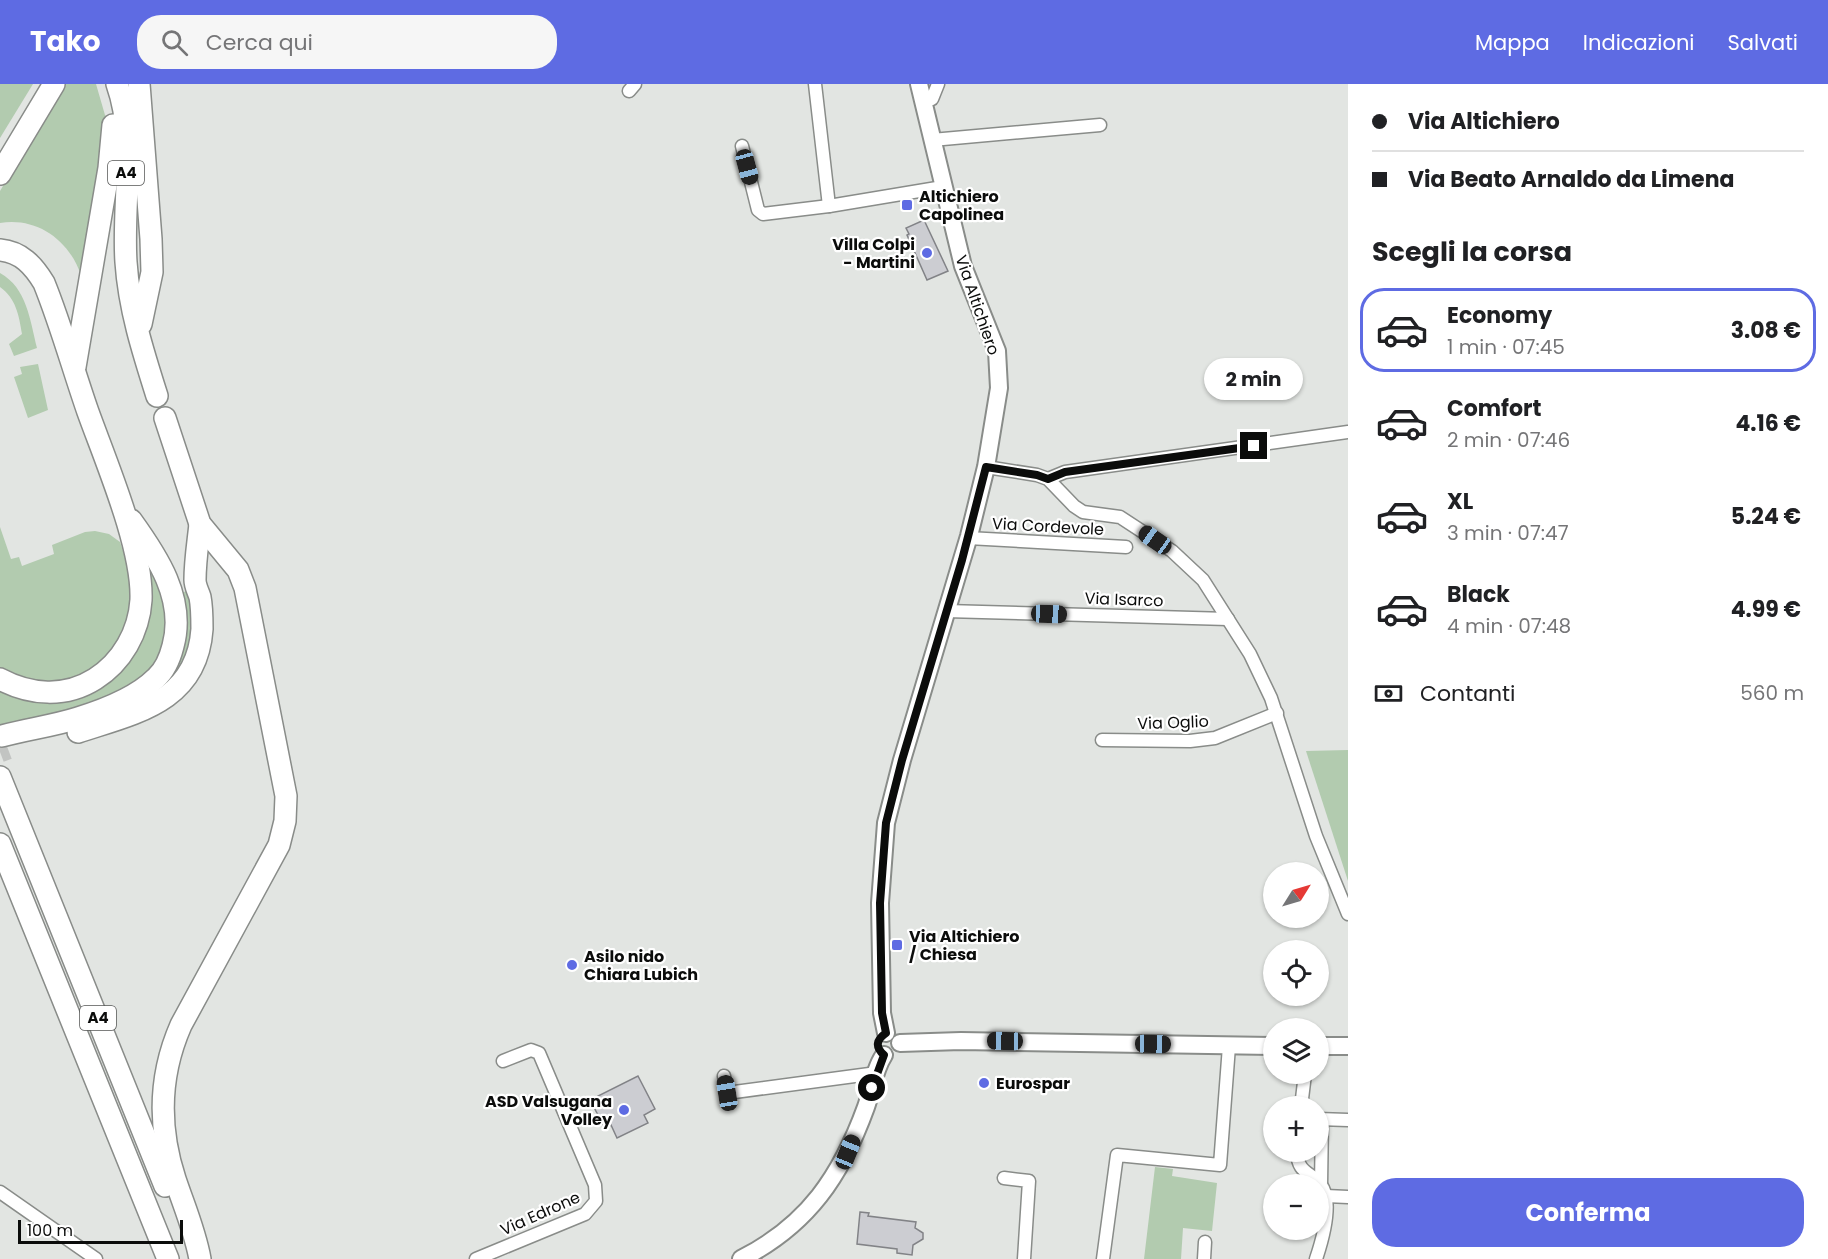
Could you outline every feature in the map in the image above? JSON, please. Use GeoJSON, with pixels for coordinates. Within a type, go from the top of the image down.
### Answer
{"type":"FeatureCollection","features":[{"type":"Feature","properties":{"kind":"highway"},"geometry":{"type":"LineString","coordinates":[[0,150],[40,84]]}},
{"type":"Feature","properties":{"kind":"highway"},"geometry":{"type":"LineString","coordinates":[[0,174],[54,84]]}},
{"type":"Feature","properties":{"kind":"highway"},"geometry":{"type":"LineString","coordinates":[[74,370],[112,147],[112,115],[103,84]]}},
{"type":"Feature","properties":{"kind":"highway","name":"A4"},"geometry":{"type":"LineString","coordinates":[[117,84],[126,125],[126,262],[138,339],[157,396]]}},
{"type":"Feature","properties":{"kind":"highway"},"geometry":{"type":"LineString","coordinates":[[138,339],[152,272],[139,84]]}},
{"type":"Feature","properties":{"kind":"highway"},"geometry":{"type":"LineString","coordinates":[[0,250],[19,255],[30,263],[44,283],[122,507],[134,549],[141,597],[138,617],[129,642],[121,656],[100,676],[72,690],[54,693],[15,688],[0,680]]}},
{"type":"Feature","properties":{"kind":"highway"},"geometry":{"type":"LineString","coordinates":[[165,418],[200,524],[238,570],[245,588],[286,796],[285,821],[279,845],[181,1025],[165,1072],[163,1101],[169,1158],[196,1239],[200,1259]]}},
{"type":"Feature","properties":{"kind":"highway"},"geometry":{"type":"LineString","coordinates":[[122,507],[160,563],[172,596],[177,621],[175,638],[165,668],[146,686],[94,712],[5,742],[64,736],[105,723],[155,703],[183,685],[195,662],[202,630],[200,597],[195,582],[200,524]]}},
{"type":"Feature","properties":{"kind":"highway","name":"A4"},"geometry":{"type":"LineString","coordinates":[[0,777],[194,1259]]}},
{"type":"Feature","properties":{"kind":"highway","name":"A4"},"geometry":{"type":"LineString","coordinates":[[0,844],[168,1259]]}},
{"type":"Feature","properties":{"kind":"highway"},"geometry":{"type":"LineString","coordinates":[[0,866],[31,921]]}},
{"type":"Feature","properties":{"kind":"street"},"geometry":{"type":"LineString","coordinates":[[815,84],[829,206]]}},
{"type":"Feature","properties":{"kind":"street","name":"Via Altichiero"},"geometry":{"type":"LineString","coordinates":[[900,1042],[896,1054],[884,1055],[879,1051],[877,1044],[880,1037],[886,1033],[882,1013],[880,903],[886,823],[902,760],[968,538],[986,467],[999,388],[997,351],[963,266],[919,84]]}},
{"type":"Feature","properties":{"kind":"street"},"geometry":{"type":"LineString","coordinates":[[922,102],[932,99],[938,84]]}},
{"type":"Feature","properties":{"kind":"street"},"geometry":{"type":"LineString","coordinates":[[932,140],[1100,125]]}},
{"type":"Feature","properties":{"kind":"street"},"geometry":{"type":"LineString","coordinates":[[742,146],[758,210],[763,213],[829,206],[943,187]]}},
{"type":"Feature","properties":{"kind":"street"},"geometry":{"type":"LineString","coordinates":[[1048,479],[1065,472],[1348,432]]}},
{"type":"Feature","properties":{"kind":"street"},"geometry":{"type":"LineString","coordinates":[[986,467],[1037,475],[1048,479],[1074,506],[1083,512],[1120,517],[1172,551],[1203,580],[1250,654],[1277,713],[1316,836],[1348,914]]}},
{"type":"Feature","properties":{"kind":"street","name":"Via Cordevole"},"geometry":{"type":"LineString","coordinates":[[968,538],[1126,547]]}},
{"type":"Feature","properties":{"kind":"street","name":"Via Isarco"},"geometry":{"type":"LineString","coordinates":[[946,611],[1228,619]]}},
{"type":"Feature","properties":{"kind":"street","name":"Via Oglio"},"geometry":{"type":"LineString","coordinates":[[1102,740],[1190,741],[1215,738],[1277,713]]}},
{"type":"Feature","properties":{"kind":"street"},"geometry":{"type":"LineString","coordinates":[[886,1033],[898,1037],[900,1042],[1263,1046]]}},
{"type":"Feature","properties":{"kind":"street"},"geometry":{"type":"LineString","coordinates":[[1103,1259],[1117,1155],[1220,1165],[1229,1046]]}},
{"type":"Feature","properties":{"kind":"street"},"geometry":{"type":"LineString","coordinates":[[1329,1046],[1348,1046]]}},
{"type":"Feature","properties":{"kind":"street","name":"Via Edrone"},"geometry":{"type":"LineString","coordinates":[[476,1259],[585,1214],[596,1201],[595,1185],[539,1053],[531,1050],[503,1061]]}},
{"type":"Feature","properties":{"kind":"street","name":"Via Altichiero"},"geometry":{"type":"LineString","coordinates":[[741,1259],[759,1255],[807,1212],[825,1191],[848,1152],[884,1055]]}},
{"type":"Feature","properties":{"kind":"street"},"geometry":{"type":"LineString","coordinates":[[724,1076],[727,1093],[876,1073]]}},
{"type":"Feature","properties":{"kind":"street"},"geometry":{"type":"LineString","coordinates":[[1329,1119],[1348,1120]]}},
{"type":"Feature","properties":{"kind":"street"},"geometry":{"type":"LineString","coordinates":[[1004,1178],[1029,1181],[1024,1259]]}},
{"type":"Feature","properties":{"kind":"street"},"geometry":{"type":"LineString","coordinates":[[0,1192],[96,1259]]}},
{"type":"Feature","properties":{"kind":"street"},"geometry":{"type":"LineString","coordinates":[[1329,1192],[1348,1197]]}},
{"type":"Feature","properties":{"kind":"street"},"geometry":{"type":"LineString","coordinates":[[1316,1259],[1322,1240]]}},
{"type":"Feature","properties":{"kind":"street"},"geometry":{"type":"LineString","coordinates":[[1204,1259],[1205,1242]]}},
{"type":"Feature","properties":{"kind":"green space"},"geometry":{"type":"Polygon","coordinates":[[[0,84],[33,84],[0,138],[0,84]]]}},
{"type":"Feature","properties":{"kind":"green space"},"geometry":{"type":"Polygon","coordinates":[[[63,84],[96,84],[107,122],[81,275],[68,251],[50,234],[27,224],[0,223],[0,191],[63,84]]]}},
{"type":"Feature","properties":{"kind":"green space"},"geometry":{"type":"Polygon","coordinates":[[[0,273],[9,279],[22,296],[37,348],[14,356],[9,344],[22,334],[13,302],[0,287],[0,273]]]}},
{"type":"Feature","properties":{"kind":"green space"},"geometry":{"type":"Polygon","coordinates":[[[38,364],[48,410],[28,418],[14,377],[22,374],[20,367],[38,364]]]}},
{"type":"Feature","properties":{"kind":"green space"},"geometry":{"type":"Polygon","coordinates":[[[0,527],[11,559],[19,557],[22,566],[54,554],[52,545],[85,532],[95,531],[109,534],[120,542],[133,581],[132,612],[118,647],[91,674],[41,687],[0,670],[0,527]]]}},
{"type":"Feature","properties":{"kind":"green space"},"geometry":{"type":"Polygon","coordinates":[[[155,572],[169,610],[164,658],[119,695],[0,731],[0,687],[109,677],[145,575],[155,572]]]}},
{"type":"Feature","properties":{"kind":"green space"},"geometry":{"type":"Polygon","coordinates":[[[188,590],[196,625],[181,678],[151,692],[180,594],[188,590]]]}},
{"type":"Feature","properties":{"kind":"green space"},"geometry":{"type":"Polygon","coordinates":[[[1348,750],[1348,881],[1306,751],[1348,750]]]}},
{"type":"Feature","properties":{"kind":"green space"},"geometry":{"type":"Polygon","coordinates":[[[1155,1167],[1173,1169],[1172,1176],[1217,1183],[1212,1231],[1183,1228],[1181,1259],[1144,1259],[1155,1167]]]}},
{"type":"Feature","properties":{"kind":"building","name":"Villa Colpi - Martini"},"geometry":{"type":"Polygon","coordinates":[[[924,220],[948,271],[927,280],[906,228],[924,220]]]}},
{"type":"Feature","properties":{"kind":"building","name":"ASD Valsugana Volley"},"geometry":{"type":"Polygon","coordinates":[[[638,1076],[655,1109],[644,1115],[648,1123],[617,1138],[611,1125],[605,1128],[590,1100],[638,1076]]]}},
{"type":"Feature","properties":{"kind":"building"},"geometry":{"type":"Polygon","coordinates":[[[860,1212],[869,1213],[868,1216],[916,1222],[915,1228],[923,1233],[923,1239],[913,1245],[912,1255],[897,1253],[897,1249],[857,1244],[860,1212]]]}},
{"type":"Feature","properties":{"kind":"tunnel"},"geometry":{"type":"LineString","coordinates":[[0,752],[8,749]]}},
{"type":"Feature","properties":{"kind":"place","name":"Altichiero Capolinea"},"geometry":{"type":"Point","coordinates":[907,205]}},
{"type":"Feature","properties":{"kind":"place","name":"Villa Colpi - Martini"},"geometry":{"type":"Point","coordinates":[927,253]}},
{"type":"Feature","properties":{"kind":"place","name":"Via Altichiero / Chiesa"},"geometry":{"type":"Point","coordinates":[897,945]}},
{"type":"Feature","properties":{"kind":"place","name":"Asilo nido Chiara Lubich"},"geometry":{"type":"Point","coordinates":[572,965]}},
{"type":"Feature","properties":{"kind":"place","name":"Eurospar"},"geometry":{"type":"Point","coordinates":[984,1083]}},
{"type":"Feature","properties":{"kind":"place","name":"ASD Valsugana Volley"},"geometry":{"type":"Point","coordinates":[624,1110]}},
{"type":"Feature","properties":{"kind":"route"},"geometry":{"type":"LineString","coordinates":[[872,1088],[884,1055],[879,1051],[877,1044],[880,1037],[886,1033],[882,1013],[880,903],[886,823],[902,760],[962,560],[986,467],[1037,475],[1048,479],[1065,472],[1254,446]]}}]}
